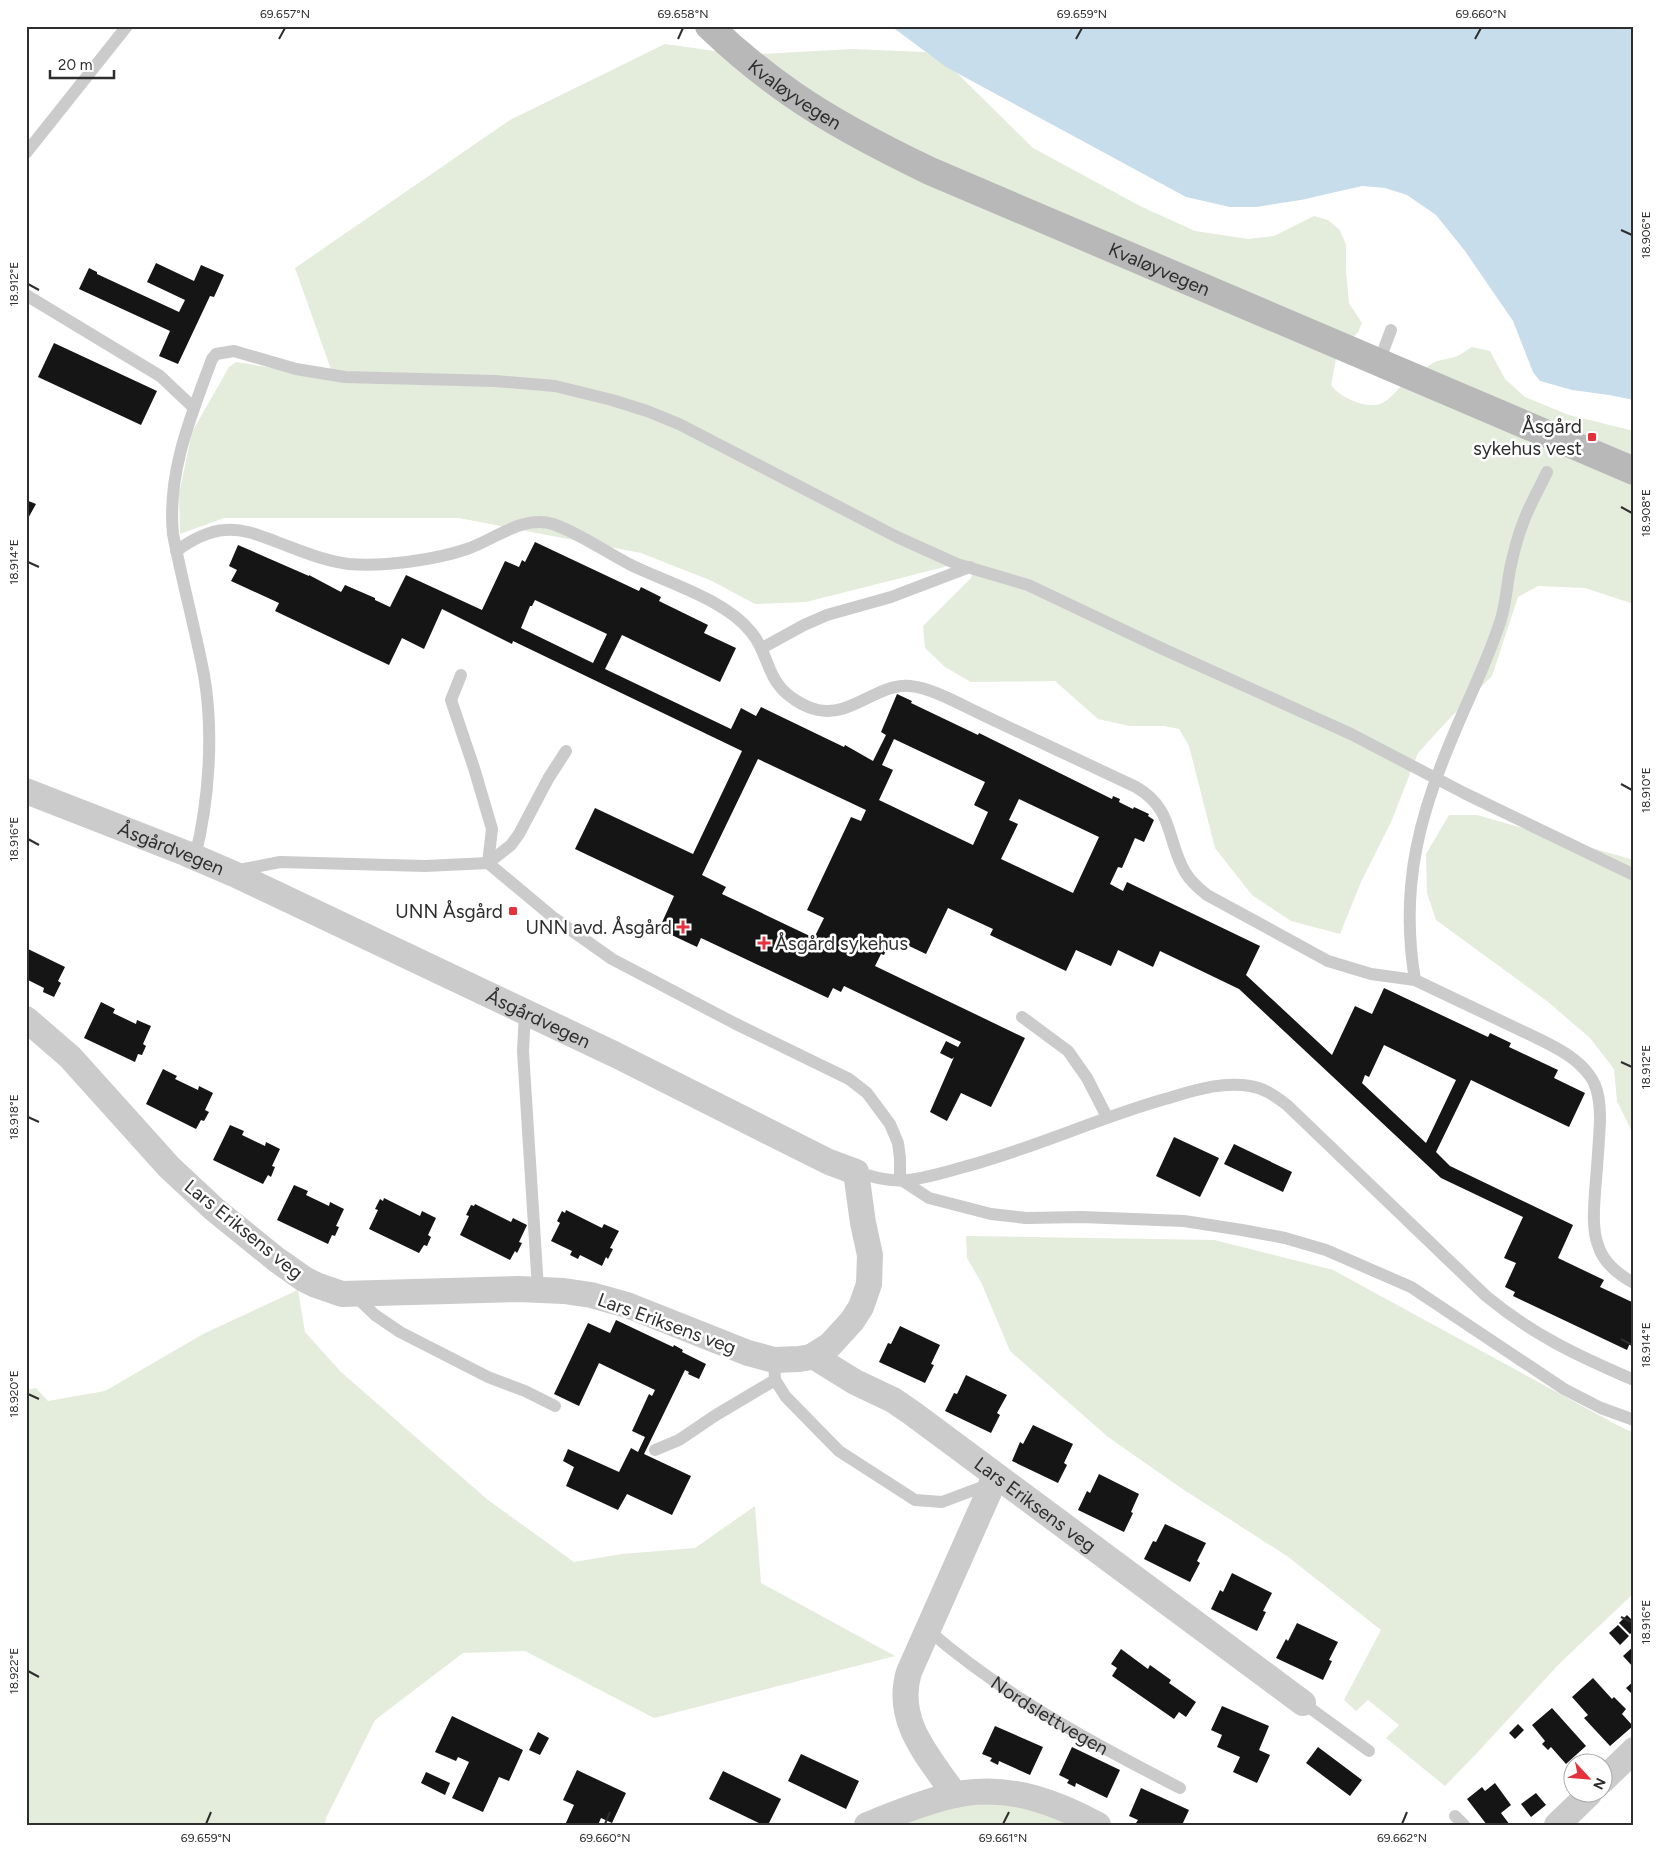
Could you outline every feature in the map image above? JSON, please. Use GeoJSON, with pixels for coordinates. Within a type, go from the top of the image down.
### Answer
{"type":"FeatureCollection","features":[{"type":"Feature","properties":{"kind":"street","name":"Kvaløyvegen"},"geometry":{"type":"LineString","coordinates":[[709,26],[760,71],[792,94],[859,135],[894,153],[966,187],[1634,471]]}},
{"type":"Feature","properties":{"kind":"street","name":"Åsgårdvegen"},"geometry":{"type":"LineString","coordinates":[[26,791],[234,874],[616,1055],[829,1162],[856,1172]]}},
{"type":"Feature","properties":{"kind":"street","name":"Lars Eriksens veg"},"geometry":{"type":"LineString","coordinates":[[26,1019],[70,1057],[169,1167],[214,1209],[277,1260],[316,1286],[342,1294],[354,1295],[446,1290],[564,1290],[591,1295],[654,1314],[748,1353],[774,1370],[799,1359],[813,1356],[855,1382],[893,1400],[993,1479],[1040,1508],[1303,1702]]}},
{"type":"Feature","properties":{"kind":"street"},"geometry":{"type":"LineString","coordinates":[[813,1356],[830,1345],[852,1321],[861,1307],[869,1284],[870,1255],[856,1172]]}},
{"type":"Feature","properties":{"kind":"street"},"geometry":{"type":"LineString","coordinates":[[955,1795],[915,1735],[908,1719],[905,1706],[906,1683],[993,1479]]}},
{"type":"Feature","properties":{"kind":"street"},"geometry":{"type":"LineString","coordinates":[[1612,1771],[1634,1750]]}},
{"type":"Feature","properties":{"kind":"street"},"geometry":{"type":"LineString","coordinates":[[867,1825],[916,1806],[965,1792],[1030,1796],[1063,1807],[1098,1825]]}},
{"type":"Feature","properties":{"kind":"street"},"geometry":{"type":"LineString","coordinates":[[1557,1825],[1583,1808]]}},
{"type":"Feature","properties":{"kind":"lane"},"geometry":{"type":"LineString","coordinates":[[26,154],[127,26]]}},
{"type":"Feature","properties":{"kind":"lane"},"geometry":{"type":"LineString","coordinates":[[26,295],[160,376],[194,408]]}},
{"type":"Feature","properties":{"kind":"lane"},"geometry":{"type":"LineString","coordinates":[[1378,362],[1390,330]]}},
{"type":"Feature","properties":{"kind":"lane"},"geometry":{"type":"LineString","coordinates":[[195,857],[208,787],[207,711],[204,677],[176,551],[171,512],[172,492],[186,431],[212,359],[216,354],[234,351],[304,370],[345,377],[496,380],[555,386],[647,411],[679,424],[874,526],[936,555],[1028,585],[1163,650],[1351,734],[1435,779],[1634,874]]}},
{"type":"Feature","properties":{"kind":"lane"},"geometry":{"type":"LineString","coordinates":[[1415,980],[1408,924],[1411,876],[1426,810],[1435,779],[1477,681],[1501,618],[1522,523],[1547,472]]}},
{"type":"Feature","properties":{"kind":"lane"},"geometry":{"type":"LineString","coordinates":[[176,551],[205,535],[232,530],[258,535],[331,561],[354,564],[381,563],[446,555],[469,548],[515,527],[543,522],[555,525],[631,565],[713,603],[734,615],[751,631],[762,648],[777,684],[801,704],[819,711],[837,710],[857,704],[887,688],[900,685],[914,686],[955,702],[1136,787],[1146,793],[1160,808],[1182,866],[1190,880],[1206,895],[1328,961],[1371,974],[1415,980],[1562,1050],[1579,1063],[1591,1077],[1597,1089],[1600,1106],[1594,1209],[1598,1245],[1607,1262],[1634,1283]]}},
{"type":"Feature","properties":{"kind":"lane"},"geometry":{"type":"LineString","coordinates":[[762,648],[827,615],[891,597],[970,567]]}},
{"type":"Feature","properties":{"kind":"lane"},"geometry":{"type":"LineString","coordinates":[[461,675],[451,700],[466,742],[492,829],[488,863]]}},
{"type":"Feature","properties":{"kind":"lane"},"geometry":{"type":"LineString","coordinates":[[234,874],[244,868],[280,862],[425,866],[488,863],[511,846],[548,779],[566,751]]}},
{"type":"Feature","properties":{"kind":"lane"},"geometry":{"type":"LineString","coordinates":[[488,863],[554,918],[612,959],[736,1024],[849,1079],[867,1094],[890,1124],[898,1144],[900,1179]]}},
{"type":"Feature","properties":{"kind":"lane"},"geometry":{"type":"LineString","coordinates":[[525,1012],[523,1051],[538,1289]]}},
{"type":"Feature","properties":{"kind":"lane"},"geometry":{"type":"LineString","coordinates":[[1022,1016],[1068,1051],[1086,1078],[1107,1117]]}},
{"type":"Feature","properties":{"kind":"lane"},"geometry":{"type":"LineString","coordinates":[[856,1172],[879,1179],[907,1180],[940,1174],[1008,1155],[1107,1117],[1210,1087],[1230,1085],[1252,1086],[1270,1092],[1312,1127],[1486,1296],[1504,1311],[1527,1328],[1553,1343],[1634,1380]]}},
{"type":"Feature","properties":{"kind":"lane"},"geometry":{"type":"LineString","coordinates":[[900,1179],[929,1198],[991,1214],[1026,1218],[1099,1217],[1184,1221],[1251,1231],[1285,1238],[1326,1250],[1411,1287],[1564,1388],[1602,1408],[1634,1420]]}},
{"type":"Feature","properties":{"kind":"lane"},"geometry":{"type":"LineString","coordinates":[[354,1295],[375,1316],[400,1332],[488,1377],[525,1391],[555,1406]]}},
{"type":"Feature","properties":{"kind":"lane"},"geometry":{"type":"LineString","coordinates":[[655,1450],[679,1440],[716,1415],[774,1370],[786,1397],[839,1451],[915,1500],[942,1502],[993,1479]]}},
{"type":"Feature","properties":{"kind":"lane","name":"Nordslettvegen"},"geometry":{"type":"LineString","coordinates":[[928,1630],[954,1653],[1002,1686],[1116,1755],[1180,1788]]}},
{"type":"Feature","properties":{"kind":"lane"},"geometry":{"type":"LineString","coordinates":[[1303,1702],[1369,1750]]}},
{"type":"Feature","properties":{"kind":"green space"},"geometry":{"type":"Polygon","coordinates":[[[665,44],[743,55],[852,49],[925,52],[957,73],[1033,148],[1142,207],[1195,231],[1248,239],[1274,236],[1314,216],[1328,220],[1340,230],[1346,245],[1349,303],[1362,323],[1358,332],[1336,359],[1331,385],[1336,391],[1356,402],[1366,405],[1380,404],[1391,397],[1407,380],[1421,370],[1438,361],[1456,356],[1472,347],[1490,351],[1505,379],[1525,397],[1569,415],[1634,431],[1634,604],[1585,588],[1538,586],[1518,597],[1492,676],[1418,753],[1392,820],[1361,882],[1340,934],[1291,921],[1252,895],[1215,848],[1189,746],[1179,729],[1164,726],[1130,726],[1098,719],[1055,681],[971,682],[945,667],[925,648],[923,626],[971,578],[974,567],[956,564],[806,602],[755,604],[712,581],[641,553],[459,518],[224,518],[180,534],[179,494],[192,432],[229,367],[236,362],[334,378],[295,268],[510,120],[665,44]]]}},
{"type":"Feature","properties":{"kind":"green space"},"geometry":{"type":"Polygon","coordinates":[[[1449,815],[1477,815],[1634,860],[1634,1136],[1617,1101],[1614,1069],[1590,1038],[1547,1001],[1436,920],[1427,893],[1426,854],[1449,815]]]}},
{"type":"Feature","properties":{"kind":"green space"},"geometry":{"type":"Polygon","coordinates":[[[966,1236],[1214,1240],[1333,1270],[1634,1433],[1634,1593],[1560,1663],[1445,1786],[1386,1738],[1399,1725],[1368,1700],[1356,1711],[1344,1700],[1381,1630],[1287,1556],[1181,1488],[1108,1437],[1010,1351],[981,1282],[967,1258],[966,1236]]]}},
{"type":"Feature","properties":{"kind":"green space"},"geometry":{"type":"Polygon","coordinates":[[[298,1290],[305,1332],[341,1372],[488,1500],[574,1562],[622,1554],[695,1548],[755,1506],[761,1583],[895,1656],[654,1718],[525,1651],[463,1653],[375,1720],[326,1818],[325,1825],[26,1825],[26,1390],[36,1388],[48,1401],[105,1391],[205,1333],[298,1290]]]}},
{"type":"Feature","properties":{"kind":"green space"},"geometry":{"type":"Polygon","coordinates":[[[997,1799],[1086,1825],[886,1825],[952,1802],[997,1799]]]}},
{"type":"Feature","properties":{"kind":"water"},"geometry":{"type":"Polygon","coordinates":[[[891,26],[1634,26],[1634,400],[1572,390],[1540,381],[1533,372],[1513,321],[1465,251],[1436,215],[1407,195],[1385,188],[1362,186],[1301,200],[1256,207],[1230,207],[1186,197],[946,67],[891,26]]]}},
{"type":"Feature","properties":{"kind":"building"},"geometry":{"type":"Polygon","coordinates":[[[156,263],[194,281],[201,265],[224,275],[214,297],[210,296],[178,364],[159,356],[170,331],[79,289],[89,268],[97,272],[97,274],[179,312],[185,300],[147,282],[156,263]]]}},
{"type":"Feature","properties":{"kind":"building"},"geometry":{"type":"Polygon","coordinates":[[[54,343],[157,391],[141,425],[38,377],[54,343]]]}},
{"type":"Feature","properties":{"kind":"building"},"geometry":{"type":"Polygon","coordinates":[[[26,500],[36,504],[26,522],[26,500]]]}},
{"type":"Feature","properties":{"kind":"building"},"geometry":{"type":"Polygon","coordinates":[[[535,542],[639,591],[641,587],[661,597],[659,601],[708,625],[704,633],[736,648],[720,682],[622,635],[605,669],[731,729],[741,708],[756,716],[761,707],[844,747],[845,745],[873,761],[886,735],[881,732],[897,694],[912,701],[911,703],[978,735],[979,733],[1112,799],[1113,796],[1120,799],[1119,802],[1133,809],[1134,807],[1149,814],[1148,816],[1154,820],[1144,842],[1135,838],[1122,868],[1118,867],[1110,884],[1123,891],[1127,882],[1260,946],[1246,975],[1332,1055],[1355,1006],[1372,1014],[1384,988],[1488,1037],[1490,1033],[1511,1043],[1509,1047],[1558,1070],[1554,1078],[1585,1093],[1569,1127],[1471,1080],[1436,1152],[1450,1166],[1573,1225],[1558,1258],[1604,1280],[1600,1287],[1634,1303],[1634,1345],[1630,1343],[1627,1350],[1513,1296],[1515,1292],[1505,1287],[1516,1263],[1504,1258],[1523,1217],[1441,1178],[1239,989],[1160,951],[1153,967],[1118,950],[1111,966],[1076,950],[1066,971],[990,935],[993,929],[948,908],[926,954],[892,938],[884,955],[881,954],[875,966],[1025,1038],[991,1107],[961,1093],[947,1121],[930,1112],[954,1057],[952,1059],[940,1053],[946,1041],[958,1047],[961,1042],[844,986],[841,992],[833,988],[828,998],[701,938],[697,947],[659,929],[674,896],[575,849],[595,808],[693,854],[742,751],[513,641],[512,644],[442,609],[424,649],[402,638],[389,665],[275,611],[279,603],[231,581],[237,570],[229,566],[238,545],[309,575],[341,592],[345,585],[390,607],[406,575],[482,610],[505,561],[519,567],[522,560],[525,562],[535,542]],[[535,600],[532,606],[530,606],[521,628],[593,663],[607,634],[535,600]],[[894,739],[882,765],[893,770],[879,800],[973,845],[988,812],[974,805],[985,782],[894,739]],[[758,759],[702,875],[726,887],[722,894],[814,938],[824,918],[807,910],[851,817],[861,821],[866,810],[758,759]],[[1019,799],[1009,820],[1018,824],[1001,859],[1073,893],[1099,837],[1019,799]],[[1384,1045],[1369,1077],[1365,1075],[1362,1083],[1426,1143],[1456,1080],[1384,1045]]]}},
{"type":"Feature","properties":{"kind":"building"},"geometry":{"type":"Polygon","coordinates":[[[26,948],[65,967],[58,981],[61,983],[54,997],[43,992],[44,988],[26,979],[26,948]]]}},
{"type":"Feature","properties":{"kind":"building"},"geometry":{"type":"Polygon","coordinates":[[[101,1002],[115,1009],[113,1013],[136,1024],[137,1020],[151,1026],[143,1044],[146,1046],[142,1055],[138,1054],[135,1062],[84,1038],[101,1002]]]}},
{"type":"Feature","properties":{"kind":"building"},"geometry":{"type":"Polygon","coordinates":[[[163,1069],[177,1076],[175,1079],[198,1090],[199,1086],[213,1093],[205,1110],[209,1112],[196,1129],[146,1104],[163,1069]]]}},
{"type":"Feature","properties":{"kind":"building"},"geometry":{"type":"Polygon","coordinates":[[[230,1125],[244,1131],[242,1135],[265,1146],[266,1142],[280,1149],[272,1166],[275,1167],[271,1177],[268,1175],[263,1184],[213,1160],[230,1125]]]}},
{"type":"Feature","properties":{"kind":"building"},"geometry":{"type":"Polygon","coordinates":[[[1174,1137],[1219,1158],[1200,1197],[1156,1176],[1174,1137]]]}},
{"type":"Feature","properties":{"kind":"building"},"geometry":{"type":"Polygon","coordinates":[[[1234,1144],[1292,1172],[1283,1192],[1224,1164],[1234,1144]]]}},
{"type":"Feature","properties":{"kind":"building"},"geometry":{"type":"Polygon","coordinates":[[[294,1185],[308,1191],[306,1195],[329,1206],[330,1202],[344,1209],[336,1226],[339,1227],[335,1236],[332,1235],[328,1244],[277,1220],[294,1185]]]}},
{"type":"Feature","properties":{"kind":"building"},"geometry":{"type":"Polygon","coordinates":[[[384,1198],[420,1216],[422,1211],[436,1218],[428,1235],[431,1237],[427,1246],[424,1245],[419,1253],[369,1229],[378,1210],[375,1209],[380,1199],[383,1201],[384,1198]]]}},
{"type":"Feature","properties":{"kind":"building"},"geometry":{"type":"Polygon","coordinates":[[[475,1204],[511,1222],[513,1218],[527,1225],[519,1242],[522,1243],[517,1253],[515,1251],[510,1260],[460,1235],[469,1216],[466,1215],[471,1205],[474,1206],[475,1204]]]}},
{"type":"Feature","properties":{"kind":"building"},"geometry":{"type":"Polygon","coordinates":[[[566,1210],[602,1228],[604,1224],[619,1231],[610,1248],[613,1249],[608,1259],[606,1257],[602,1266],[580,1255],[578,1259],[570,1255],[572,1251],[551,1241],[560,1223],[557,1221],[562,1211],[565,1213],[566,1210]]]}},
{"type":"Feature","properties":{"kind":"building"},"geometry":{"type":"Polygon","coordinates":[[[616,1320],[673,1347],[674,1345],[683,1350],[682,1352],[706,1364],[699,1379],[688,1374],[689,1372],[685,1370],[644,1454],[691,1476],[672,1515],[627,1494],[618,1510],[566,1486],[574,1467],[563,1461],[568,1449],[619,1472],[631,1448],[638,1452],[645,1437],[632,1431],[649,1394],[652,1396],[655,1390],[599,1363],[579,1406],[554,1394],[588,1323],[610,1333],[616,1320]]]}},
{"type":"Feature","properties":{"kind":"building"},"geometry":{"type":"Polygon","coordinates":[[[900,1326],[940,1345],[931,1364],[934,1365],[925,1383],[879,1362],[888,1343],[891,1344],[900,1326]]]}},
{"type":"Feature","properties":{"kind":"building"},"geometry":{"type":"Polygon","coordinates":[[[966,1375],[1007,1395],[997,1413],[1000,1415],[991,1433],[945,1411],[954,1393],[957,1394],[966,1375]]]}},
{"type":"Feature","properties":{"kind":"building"},"geometry":{"type":"Polygon","coordinates":[[[1033,1425],[1073,1444],[1064,1463],[1067,1465],[1058,1483],[1012,1461],[1020,1442],[1023,1444],[1033,1425]]]}},
{"type":"Feature","properties":{"kind":"building"},"geometry":{"type":"Polygon","coordinates":[[[1099,1474],[1139,1494],[1124,1532],[1078,1510],[1087,1491],[1090,1493],[1099,1474]]]}},
{"type":"Feature","properties":{"kind":"building"},"geometry":{"type":"Polygon","coordinates":[[[1165,1524],[1206,1543],[1197,1561],[1200,1563],[1190,1582],[1144,1559],[1153,1541],[1156,1542],[1165,1524]]]}},
{"type":"Feature","properties":{"kind":"building"},"geometry":{"type":"Polygon","coordinates":[[[1232,1573],[1272,1593],[1263,1611],[1266,1612],[1257,1631],[1211,1609],[1220,1590],[1223,1592],[1232,1573]]]}},
{"type":"Feature","properties":{"kind":"building"},"geometry":{"type":"Polygon","coordinates":[[[1627,1615],[1634,1622],[1634,1631],[1630,1634],[1619,1623],[1627,1615]]]}},
{"type":"Feature","properties":{"kind":"building"},"geometry":{"type":"Polygon","coordinates":[[[1297,1623],[1338,1642],[1329,1660],[1332,1661],[1323,1680],[1276,1658],[1286,1639],[1288,1641],[1297,1623]]]}},
{"type":"Feature","properties":{"kind":"building"},"geometry":{"type":"Polygon","coordinates":[[[1618,1625],[1629,1636],[1620,1645],[1609,1633],[1618,1625]]]}},
{"type":"Feature","properties":{"kind":"building"},"geometry":{"type":"Polygon","coordinates":[[[1634,1646],[1634,1668],[1623,1656],[1634,1646]]]}},
{"type":"Feature","properties":{"kind":"building"},"geometry":{"type":"Polygon","coordinates":[[[1121,1649],[1148,1669],[1150,1665],[1171,1680],[1169,1683],[1196,1702],[1186,1717],[1179,1712],[1174,1719],[1112,1676],[1117,1668],[1111,1664],[1121,1649]]]}},
{"type":"Feature","properties":{"kind":"building"},"geometry":{"type":"Polygon","coordinates":[[[1593,1678],[1612,1699],[1614,1697],[1626,1709],[1622,1714],[1633,1726],[1610,1746],[1584,1718],[1588,1715],[1572,1697],[1593,1678]]]}},
{"type":"Feature","properties":{"kind":"building"},"geometry":{"type":"Polygon","coordinates":[[[1634,1681],[1634,1696],[1626,1688],[1634,1681]]]}},
{"type":"Feature","properties":{"kind":"building"},"geometry":{"type":"Polygon","coordinates":[[[1222,1706],[1269,1726],[1259,1750],[1270,1755],[1257,1783],[1233,1772],[1240,1757],[1217,1747],[1222,1735],[1211,1730],[1222,1706]]]}},
{"type":"Feature","properties":{"kind":"building"},"geometry":{"type":"Polygon","coordinates":[[[1552,1708],[1586,1746],[1577,1754],[1562,1754],[1562,1759],[1551,1747],[1548,1750],[1542,1744],[1545,1741],[1532,1725],[1552,1708]]]}},
{"type":"Feature","properties":{"kind":"building"},"geometry":{"type":"Polygon","coordinates":[[[452,1716],[523,1750],[509,1781],[499,1777],[483,1812],[452,1798],[469,1762],[458,1757],[456,1761],[435,1752],[452,1716]]]}},
{"type":"Feature","properties":{"kind":"building"},"geometry":{"type":"Polygon","coordinates":[[[1518,1724],[1524,1730],[1515,1739],[1509,1733],[1518,1724]]]}},
{"type":"Feature","properties":{"kind":"building"},"geometry":{"type":"Polygon","coordinates":[[[995,1726],[1043,1747],[1030,1775],[999,1761],[998,1765],[990,1761],[992,1758],[982,1754],[995,1726]]]}},
{"type":"Feature","properties":{"kind":"building"},"geometry":{"type":"Polygon","coordinates":[[[538,1732],[549,1738],[540,1755],[529,1750],[538,1732]]]}},
{"type":"Feature","properties":{"kind":"building"},"geometry":{"type":"Polygon","coordinates":[[[1072,1747],[1120,1770],[1107,1798],[1076,1783],[1075,1787],[1067,1783],[1069,1780],[1059,1775],[1072,1747]]]}},
{"type":"Feature","properties":{"kind":"building"},"geometry":{"type":"Polygon","coordinates":[[[1318,1747],[1362,1780],[1350,1796],[1306,1763],[1318,1747]]]}},
{"type":"Feature","properties":{"kind":"building"},"geometry":{"type":"Polygon","coordinates":[[[801,1754],[859,1781],[846,1809],[788,1781],[801,1754]]]}},
{"type":"Feature","properties":{"kind":"building"},"geometry":{"type":"Polygon","coordinates":[[[577,1770],[626,1793],[612,1823],[601,1818],[598,1825],[565,1825],[574,1805],[563,1800],[577,1770]]]}},
{"type":"Feature","properties":{"kind":"building"},"geometry":{"type":"Polygon","coordinates":[[[723,1771],[781,1799],[768,1825],[763,1825],[709,1799],[723,1771]]]}},
{"type":"Feature","properties":{"kind":"building"},"geometry":{"type":"Polygon","coordinates":[[[426,1772],[450,1783],[445,1795],[421,1783],[426,1772]]]}},
{"type":"Feature","properties":{"kind":"building"},"geometry":{"type":"Polygon","coordinates":[[[1495,1783],[1511,1805],[1501,1813],[1510,1825],[1487,1825],[1467,1799],[1482,1787],[1485,1791],[1495,1783]]]}},
{"type":"Feature","properties":{"kind":"building"},"geometry":{"type":"Polygon","coordinates":[[[1141,1788],[1189,1810],[1182,1825],[1140,1825],[1136,1823],[1138,1820],[1129,1816],[1141,1788]]]}},
{"type":"Feature","properties":{"kind":"building"},"geometry":{"type":"Polygon","coordinates":[[[1536,1793],[1546,1805],[1531,1817],[1521,1804],[1536,1793]]]}},
{"type":"Feature","properties":{"kind":"place","name":"Åsgård sykehus vest"},"geometry":{"type":"Point","coordinates":[1592,437]}},
{"type":"Feature","properties":{"kind":"place","name":"UNN Åsgård"},"geometry":{"type":"Point","coordinates":[513,911]}},
{"type":"Feature","properties":{"kind":"place","name":"UNN avd. Åsgård"},"geometry":{"type":"Point","coordinates":[683,927]}},
{"type":"Feature","properties":{"kind":"place","name":"Åsgård sykehus"},"geometry":{"type":"Point","coordinates":[764,943]}}]}
